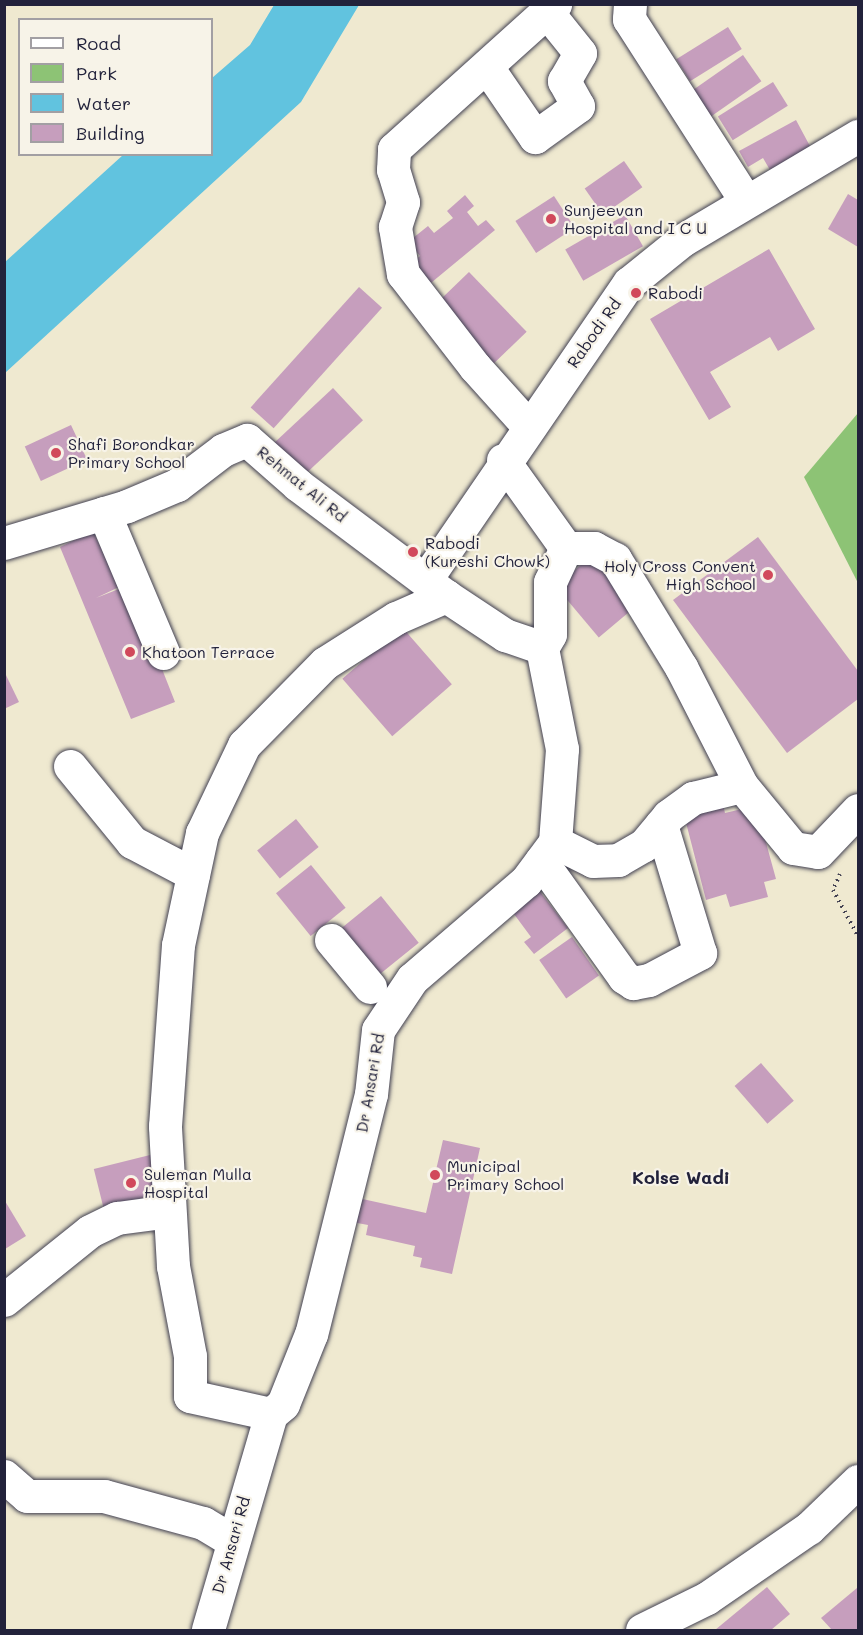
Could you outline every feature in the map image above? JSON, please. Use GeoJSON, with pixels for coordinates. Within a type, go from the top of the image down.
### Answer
{"type":"FeatureCollection","features":[{"type":"Feature","properties":{"kind":"street"},"geometry":{"type":"LineString","coordinates":[[630,4],[629,19],[746,201]]}},
{"type":"Feature","properties":{"kind":"street"},"geometry":{"type":"LineString","coordinates":[[487,66],[535,137],[578,106],[564,81],[580,53],[551,8],[394,149],[393,170],[403,202],[395,227],[403,274],[475,367],[530,427]]}},
{"type":"Feature","properties":{"kind":"street","name":"Rabodi Rd"},"geometry":{"type":"LineString","coordinates":[[436,587],[503,460],[530,427],[629,283],[746,201],[858,136]]}},
{"type":"Feature","properties":{"kind":"street","name":"Rehmat Ali Rd"},"geometry":{"type":"LineString","coordinates":[[4,543],[104,513],[177,484],[223,450],[248,440],[298,485],[436,587]]}},
{"type":"Feature","properties":{"kind":"street"},"geometry":{"type":"LineString","coordinates":[[503,460],[566,548]]}},
{"type":"Feature","properties":{"kind":"street"},"geometry":{"type":"LineString","coordinates":[[104,513],[163,653]]}},
{"type":"Feature","properties":{"kind":"street"},"geometry":{"type":"LineString","coordinates":[[566,548],[550,582],[550,634],[542,648],[562,749],[548,851],[624,977],[633,983],[649,980],[699,953],[661,825]]}},
{"type":"Feature","properties":{"kind":"street"},"geometry":{"type":"LineString","coordinates":[[566,548],[594,548],[615,559],[681,667],[742,786],[803,853],[818,852],[831,843],[858,810]]}},
{"type":"Feature","properties":{"kind":"street"},"geometry":{"type":"LineString","coordinates":[[271,1414],[190,1396],[190,1356],[173,1266],[166,1114],[178,945],[202,833],[244,745],[325,663],[396,618],[436,587],[505,635],[542,648]]}},
{"type":"Feature","properties":{"kind":"street"},"geometry":{"type":"LineString","coordinates":[[70,766],[132,842],[193,874]]}},
{"type":"Feature","properties":{"kind":"street"},"geometry":{"type":"LineString","coordinates":[[548,851],[593,861],[618,860],[644,845],[661,825],[693,798],[742,786]]}},
{"type":"Feature","properties":{"kind":"street","name":"Dr Ansari Rd"},"geometry":{"type":"LineString","coordinates":[[208,1630],[231,1540],[271,1414],[283,1404],[311,1334],[371,1094],[378,1030],[412,979],[526,881],[548,851]]}},
{"type":"Feature","properties":{"kind":"street"},"geometry":{"type":"LineString","coordinates":[[331,940],[370,987]]}},
{"type":"Feature","properties":{"kind":"street"},"geometry":{"type":"LineString","coordinates":[[4,1300],[90,1231],[117,1218],[170,1211]]}},
{"type":"Feature","properties":{"kind":"street"},"geometry":{"type":"LineString","coordinates":[[4,1476],[27,1496],[104,1496],[203,1523],[231,1540]]}},
{"type":"Feature","properties":{"kind":"street"},"geometry":{"type":"LineString","coordinates":[[642,1630],[707,1598],[790,1541],[858,1481]]}},
{"type":"Feature","properties":{"kind":"path"},"geometry":{"type":"LineString","coordinates":[[842,869],[832,890],[858,936]]}},
{"type":"Feature","properties":{"kind":"green space"},"geometry":{"type":"Polygon","coordinates":[[[858,413],[858,583],[804,477],[858,413]]]}},
{"type":"Feature","properties":{"kind":"water"},"geometry":{"type":"Polygon","coordinates":[[[274,5],[359,5],[301,102],[5,373],[5,262],[122,156],[213,156],[213,77],[250,45],[274,5]]]}},
{"type":"Feature","properties":{"kind":"building"},"geometry":{"type":"Polygon","coordinates":[[[728,27],[742,49],[690,81],[676,59],[728,27]]]}},
{"type":"Feature","properties":{"kind":"building"},"geometry":{"type":"Polygon","coordinates":[[[743,55],[761,81],[708,118],[690,92],[743,55]]]}},
{"type":"Feature","properties":{"kind":"building"},"geometry":{"type":"Polygon","coordinates":[[[773,82],[788,106],[733,140],[718,116],[773,82]]]}},
{"type":"Feature","properties":{"kind":"building"},"geometry":{"type":"Polygon","coordinates":[[[796,120],[811,148],[770,170],[763,158],[748,167],[739,151],[796,120]]]}},
{"type":"Feature","properties":{"kind":"building"},"geometry":{"type":"Polygon","coordinates":[[[624,161],[642,187],[603,215],[585,189],[624,161]]]}},
{"type":"Feature","properties":{"kind":"building"},"geometry":{"type":"Polygon","coordinates":[[[848,194],[858,200],[858,247],[828,229],[848,194]]]}},
{"type":"Feature","properties":{"kind":"building"},"geometry":{"type":"Polygon","coordinates":[[[465,195],[474,206],[467,212],[478,226],[486,220],[495,230],[426,287],[408,266],[420,256],[408,242],[428,226],[434,233],[453,218],[447,211],[465,195]]]}},
{"type":"Feature","properties":{"kind":"building"},"geometry":{"type":"Polygon","coordinates":[[[554,196],[575,228],[536,253],[515,221],[554,196]]]}},
{"type":"Feature","properties":{"kind":"building"},"geometry":{"type":"Polygon","coordinates":[[[625,215],[643,246],[583,281],[565,250],[625,215]]]}},
{"type":"Feature","properties":{"kind":"building"},"geometry":{"type":"Polygon","coordinates":[[[769,249],[815,329],[778,351],[770,337],[710,372],[731,407],[709,420],[650,319],[769,249]]]}},
{"type":"Feature","properties":{"kind":"building"},"geometry":{"type":"Polygon","coordinates":[[[469,272],[527,332],[489,369],[431,309],[469,272]]]}},
{"type":"Feature","properties":{"kind":"building"},"geometry":{"type":"Polygon","coordinates":[[[359,287],[382,308],[274,428],[251,407],[359,287]]]}},
{"type":"Feature","properties":{"kind":"building"},"geometry":{"type":"Polygon","coordinates":[[[333,388],[363,420],[304,475],[274,443],[333,388]]]}},
{"type":"Feature","properties":{"kind":"building","name":"Shafi Borondkar Primary School"},"geometry":{"type":"Polygon","coordinates":[[[71,425],[87,459],[41,481],[25,447],[71,425]]]}},
{"type":"Feature","properties":{"kind":"building","name":"Khatoon Terrace"},"geometry":{"type":"Polygon","coordinates":[[[93,531],[119,587],[96,598],[129,585],[175,702],[131,719],[60,547],[93,531]]]}},
{"type":"Feature","properties":{"kind":"building"},"geometry":{"type":"Polygon","coordinates":[[[758,537],[858,671],[858,699],[787,753],[673,600],[758,537]]]}},
{"type":"Feature","properties":{"kind":"building"},"geometry":{"type":"Polygon","coordinates":[[[594,554],[637,605],[599,637],[556,586],[594,554]]]}},
{"type":"Feature","properties":{"kind":"building"},"geometry":{"type":"Polygon","coordinates":[[[402,627],[452,684],[392,736],[342,679],[402,627]]]}},
{"type":"Feature","properties":{"kind":"building"},"geometry":{"type":"Polygon","coordinates":[[[4,671],[19,702],[4,709],[4,671]]]}},
{"type":"Feature","properties":{"kind":"building"},"geometry":{"type":"Polygon","coordinates":[[[722,800],[725,813],[746,808],[759,817],[776,879],[764,882],[768,897],[730,907],[726,894],[706,900],[683,811],[722,800]]]}},
{"type":"Feature","properties":{"kind":"building"},"geometry":{"type":"Polygon","coordinates":[[[296,819],[319,847],[280,878],[257,850],[296,819]]]}},
{"type":"Feature","properties":{"kind":"building"},"geometry":{"type":"Polygon","coordinates":[[[311,865],[346,908],[311,936],[276,893],[311,865]]]}},
{"type":"Feature","properties":{"kind":"building"},"geometry":{"type":"Polygon","coordinates":[[[538,889],[568,928],[534,954],[524,942],[531,937],[511,910],[538,889]]]}},
{"type":"Feature","properties":{"kind":"building"},"geometry":{"type":"Polygon","coordinates":[[[381,896],[419,943],[371,981],[334,934],[381,896]]]}},
{"type":"Feature","properties":{"kind":"building"},"geometry":{"type":"Polygon","coordinates":[[[572,937],[599,976],[566,998],[539,960],[572,937]]]}},
{"type":"Feature","properties":{"kind":"building"},"geometry":{"type":"Polygon","coordinates":[[[761,1063],[794,1101],[767,1124],[735,1086],[761,1063]]]}},
{"type":"Feature","properties":{"kind":"building"},"geometry":{"type":"Polygon","coordinates":[[[443,1140],[480,1148],[452,1274],[420,1267],[422,1258],[413,1256],[415,1246],[366,1235],[368,1225],[352,1222],[358,1198],[426,1213],[443,1140]]]}},
{"type":"Feature","properties":{"kind":"building"},"geometry":{"type":"Polygon","coordinates":[[[154,1154],[164,1193],[104,1208],[94,1169],[154,1154]]]}},
{"type":"Feature","properties":{"kind":"building"},"geometry":{"type":"Polygon","coordinates":[[[5,1201],[26,1236],[5,1249],[5,1201]]]}},
{"type":"Feature","properties":{"kind":"building"},"geometry":{"type":"Polygon","coordinates":[[[767,1587],[790,1614],[771,1630],[715,1630],[767,1587]]]}},
{"type":"Feature","properties":{"kind":"building"},"geometry":{"type":"Polygon","coordinates":[[[857,1588],[858,1630],[832,1630],[821,1618],[857,1588]]]}},
{"type":"Feature","properties":{"kind":"place","name":"Sunjeevan Hospital and I C U"},"geometry":{"type":"Point","coordinates":[551,219]}},
{"type":"Feature","properties":{"kind":"place","name":"Rabodi"},"geometry":{"type":"Point","coordinates":[636,293]}},
{"type":"Feature","properties":{"kind":"place","name":"Shafi Borondkar Primary School"},"geometry":{"type":"Point","coordinates":[56,453]}},
{"type":"Feature","properties":{"kind":"place","name":"Rabodi (Kureshi Chowk)"},"geometry":{"type":"Point","coordinates":[413,552]}},
{"type":"Feature","properties":{"kind":"place","name":"Holy Cross Convent High School"},"geometry":{"type":"Point","coordinates":[768,575]}},
{"type":"Feature","properties":{"kind":"place","name":"Khatoon Terrace"},"geometry":{"type":"Point","coordinates":[130,652]}},
{"type":"Feature","properties":{"kind":"place","name":"Municipal Primary School"},"geometry":{"type":"Point","coordinates":[435,1175]}},
{"type":"Feature","properties":{"kind":"place","name":"Suleman Mulla Hospital"},"geometry":{"type":"Point","coordinates":[131,1183]}},
{"type":"Feature","properties":{"kind":"district","name":"Kolse Wadi"},"geometry":{"type":"Point","coordinates":[681,1177]}}]}
